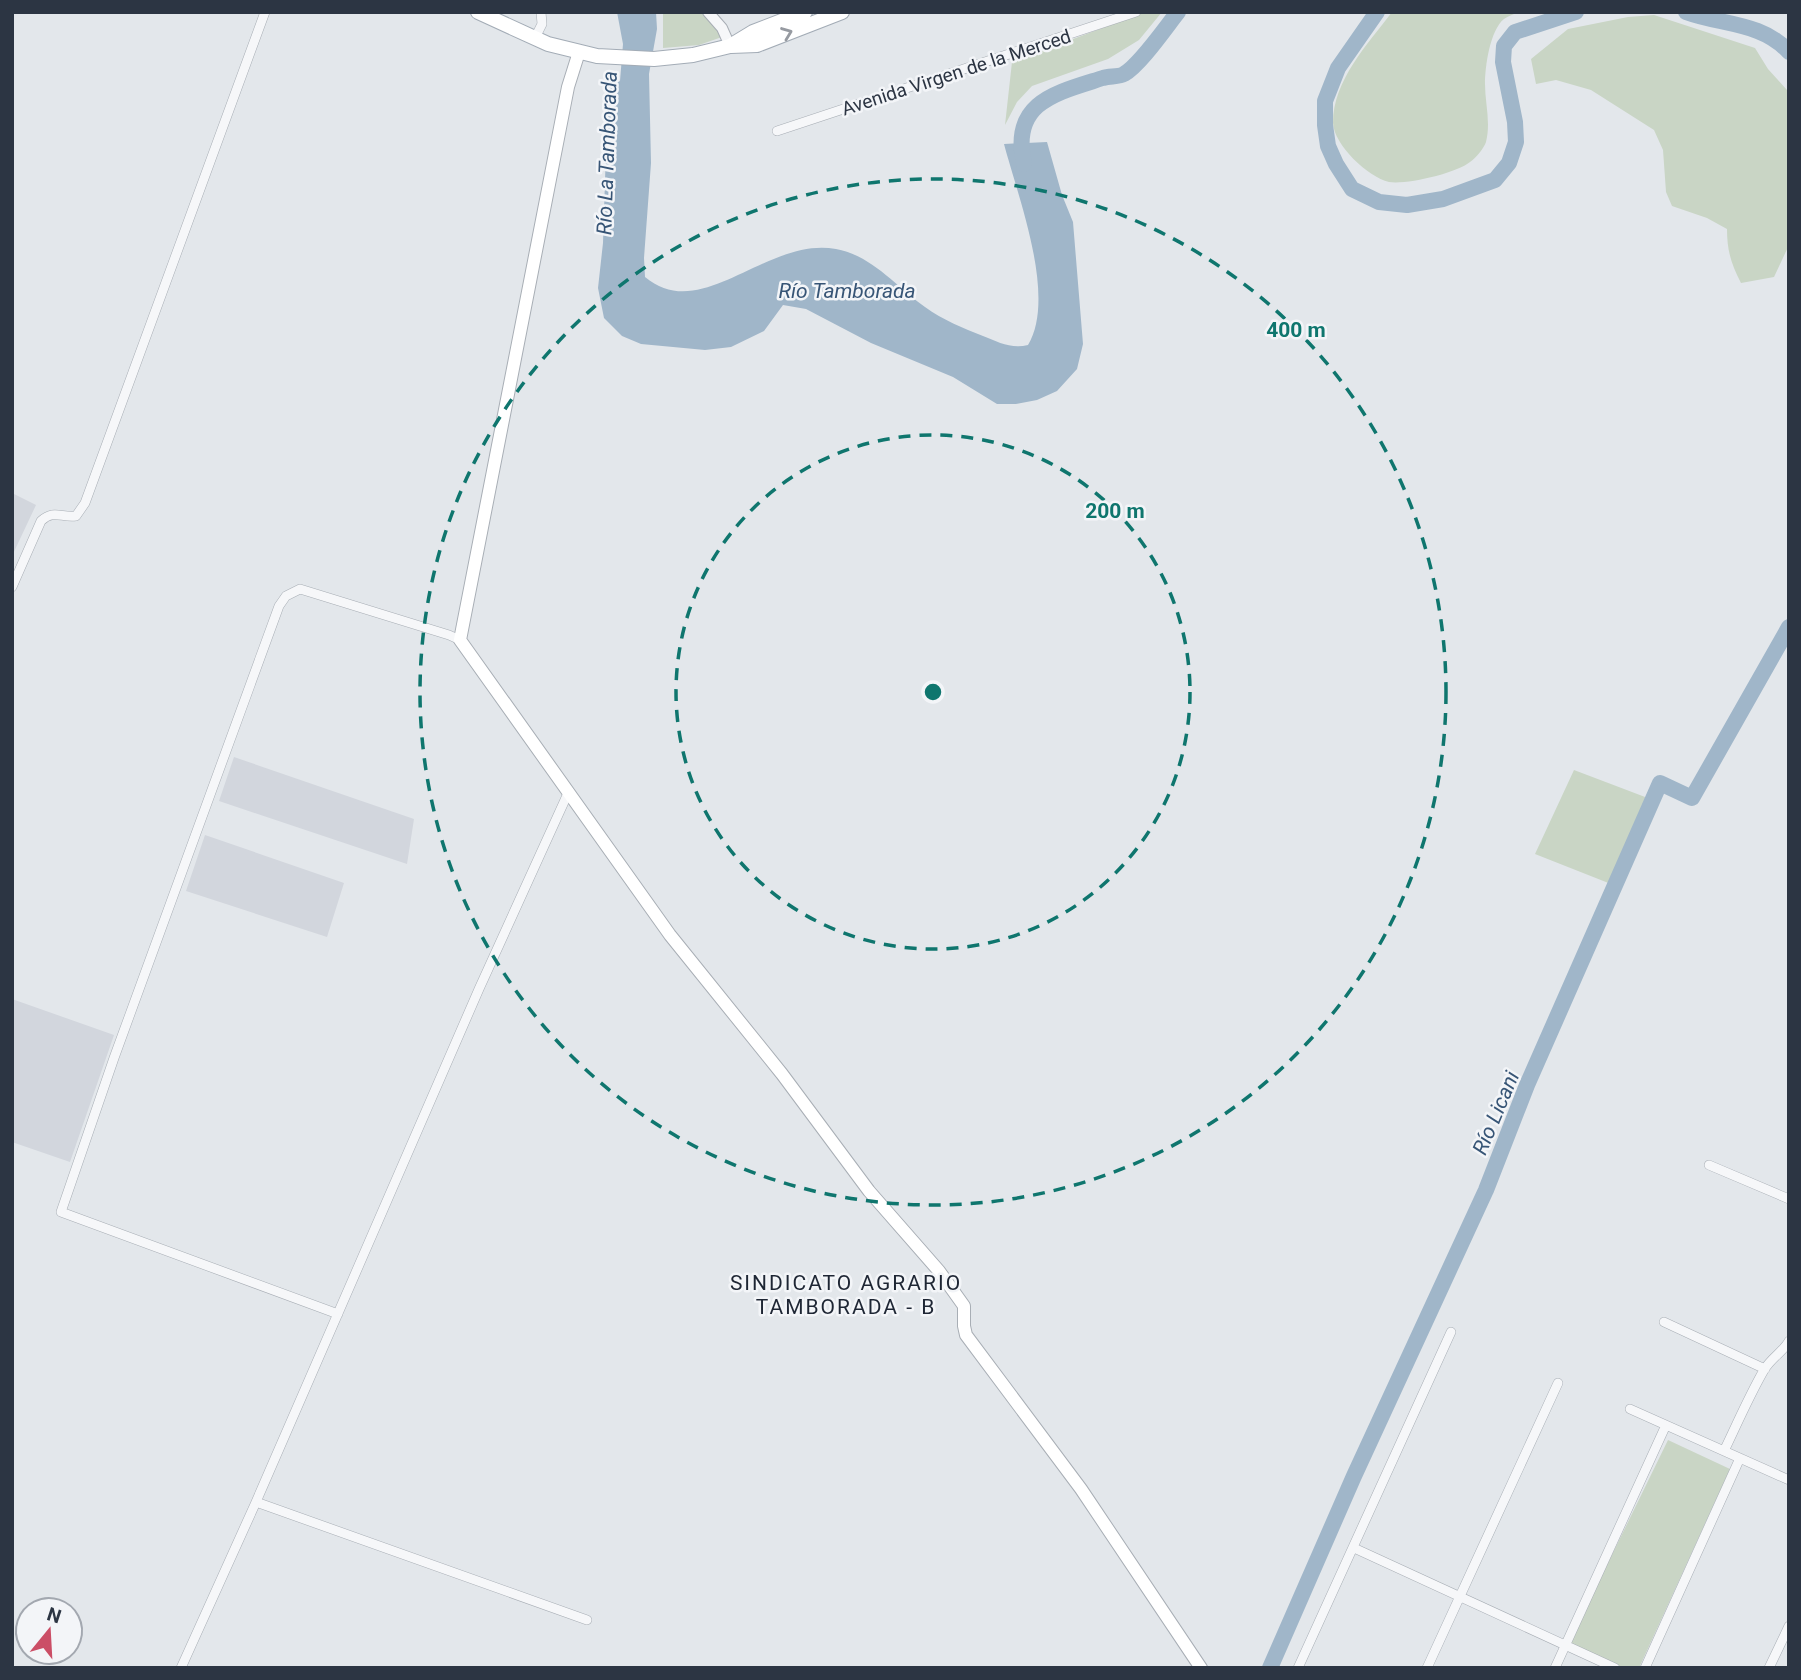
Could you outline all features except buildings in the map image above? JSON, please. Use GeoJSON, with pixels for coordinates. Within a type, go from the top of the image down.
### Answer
{"type":"FeatureCollection","features":[{"type":"Feature","properties":{"kind":"main road"},"geometry":{"type":"LineString","coordinates":[[478,12],[535,38],[579,52],[620,58],[654,59],[693,55],[730,46],[757,45],[842,12]]}},
{"type":"Feature","properties":{"kind":"main road"},"geometry":{"type":"LineString","coordinates":[[730,46],[753,32],[804,12]]}},
{"type":"Feature","properties":{"kind":"main road"},"geometry":{"type":"LineString","coordinates":[[579,52],[568,87],[460,640],[670,935],[782,1074],[869,1191],[939,1271],[964,1306],[966,1335],[1081,1489],[1201,1668]]}},
{"type":"Feature","properties":{"kind":"street"},"geometry":{"type":"LineString","coordinates":[[12,587],[41,521],[46,516],[57,513],[76,516],[85,503],[265,12]]}},
{"type":"Feature","properties":{"kind":"street"},"geometry":{"type":"LineString","coordinates":[[535,38],[542,24],[541,12]]}},
{"type":"Feature","properties":{"kind":"street"},"geometry":{"type":"LineString","coordinates":[[708,12],[722,28],[730,46]]}},
{"type":"Feature","properties":{"kind":"street","name":"Avenida Virgen de la Merced"},"geometry":{"type":"LineString","coordinates":[[777,131],[1136,12]]}},
{"type":"Feature","properties":{"kind":"street"},"geometry":{"type":"LineString","coordinates":[[338,1314],[61,1212],[114,1058],[279,606],[286,596],[300,589],[460,640]]}},
{"type":"Feature","properties":{"kind":"street"},"geometry":{"type":"LineString","coordinates":[[181,1668],[479,989],[569,791]]}},
{"type":"Feature","properties":{"kind":"street"},"geometry":{"type":"LineString","coordinates":[[1709,1165],[1789,1199]]}},
{"type":"Feature","properties":{"kind":"street"},"geometry":{"type":"LineString","coordinates":[[1664,1322],[1765,1369]]}},
{"type":"Feature","properties":{"kind":"street"},"geometry":{"type":"LineString","coordinates":[[1298,1668],[1451,1332]]}},
{"type":"Feature","properties":{"kind":"street"},"geometry":{"type":"LineString","coordinates":[[1724,1451],[1765,1369],[1775,1353],[1788,1346]]}},
{"type":"Feature","properties":{"kind":"street"},"geometry":{"type":"LineString","coordinates":[[1427,1668],[1558,1383]]}},
{"type":"Feature","properties":{"kind":"street"},"geometry":{"type":"LineString","coordinates":[[1630,1409],[1789,1480]]}},
{"type":"Feature","properties":{"kind":"street"},"geometry":{"type":"LineString","coordinates":[[1555,1668],[1666,1425]]}},
{"type":"Feature","properties":{"kind":"street"},"geometry":{"type":"LineString","coordinates":[[1645,1668],[1740,1458]]}},
{"type":"Feature","properties":{"kind":"street"},"geometry":{"type":"LineString","coordinates":[[256,1502],[587,1620]]}},
{"type":"Feature","properties":{"kind":"street"},"geometry":{"type":"LineString","coordinates":[[1354,1548],[1615,1668]]}},
{"type":"Feature","properties":{"kind":"street"},"geometry":{"type":"LineString","coordinates":[[1769,1668],[1789,1626]]}},
{"type":"Feature","properties":{"kind":"shaded area"},"geometry":{"type":"Polygon","coordinates":[[[12,493],[36,505],[12,556],[12,493]]]}},
{"type":"Feature","properties":{"kind":"shaded area"},"geometry":{"type":"Polygon","coordinates":[[[234,757],[414,819],[407,864],[219,801],[234,757]]]}},
{"type":"Feature","properties":{"kind":"shaded area"},"geometry":{"type":"Polygon","coordinates":[[[205,835],[344,883],[327,937],[186,891],[205,835]]]}},
{"type":"Feature","properties":{"kind":"shaded area"},"geometry":{"type":"Polygon","coordinates":[[[12,999],[114,1035],[70,1162],[12,1142],[12,999]]]}},
{"type":"Feature","properties":{"kind":"green space"},"geometry":{"type":"Polygon","coordinates":[[[663,12],[703,12],[718,28],[722,37],[699,45],[663,48],[663,12]]]}},
{"type":"Feature","properties":{"kind":"green space"},"geometry":{"type":"Polygon","coordinates":[[[1145,12],[1162,12],[1139,40],[1108,59],[1032,86],[1017,102],[1005,125],[1012,62],[1145,12]]]}},
{"type":"Feature","properties":{"kind":"green space"},"geometry":{"type":"Polygon","coordinates":[[[1392,12],[1519,12],[1499,24],[1489,49],[1485,84],[1488,127],[1482,150],[1463,166],[1419,180],[1389,182],[1372,174],[1354,159],[1339,141],[1333,123],[1335,107],[1345,77],[1392,12]]]}},
{"type":"Feature","properties":{"kind":"green space"},"geometry":{"type":"Polygon","coordinates":[[[1654,15],[1755,48],[1768,69],[1787,90],[1789,245],[1774,277],[1741,283],[1730,257],[1727,229],[1707,218],[1672,206],[1666,192],[1663,150],[1654,130],[1591,90],[1556,80],[1536,84],[1531,59],[1568,29],[1628,17],[1654,15]]]}},
{"type":"Feature","properties":{"kind":"green space"},"geometry":{"type":"Polygon","coordinates":[[[1574,770],[1653,800],[1616,886],[1535,854],[1574,770]]]}},
{"type":"Feature","properties":{"kind":"green space"},"geometry":{"type":"Polygon","coordinates":[[[1668,1440],[1730,1469],[1639,1668],[1624,1668],[1569,1643],[1668,1440]]]}},
{"type":"Feature","properties":{"kind":"water","name":"Río Tamborada"},"geometry":{"type":"Polygon","coordinates":[[[617,12],[656,12],[657,29],[649,74],[651,163],[645,277],[667,289],[689,291],[712,286],[785,255],[810,248],[836,249],[849,252],[872,265],[946,320],[1005,344],[1028,345],[1036,325],[1037,274],[1025,218],[1004,144],[1047,142],[1062,195],[1073,222],[1083,344],[1077,369],[1057,391],[1037,400],[997,404],[953,377],[871,343],[806,309],[783,305],[764,331],[731,347],[705,350],[641,344],[622,336],[604,318],[598,288],[603,243],[608,87],[620,81],[623,44],[617,12]]]}},
{"type":"Feature","properties":{"kind":"waterway","name":"Río La Tamborada"},"geometry":{"type":"LineString","coordinates":[[1024,164],[1021,143],[1030,113],[1054,95],[1103,78],[1124,74],[1145,54],[1178,12]]}},
{"type":"Feature","properties":{"kind":"waterway","name":"Río La Tamborada"},"geometry":{"type":"LineString","coordinates":[[1377,12],[1338,68],[1325,101],[1328,146],[1352,189],[1379,202],[1407,205],[1443,199],[1495,180],[1509,163],[1516,142],[1515,122],[1503,62],[1504,46],[1515,32],[1576,12]]}},
{"type":"Feature","properties":{"kind":"waterway","name":"Río La Tamborada"},"geometry":{"type":"LineString","coordinates":[[1686,12],[1754,30],[1778,42],[1789,52]]}},
{"type":"Feature","properties":{"kind":"waterway","name":"Río Licani"},"geometry":{"type":"LineString","coordinates":[[1270,1668],[1354,1476],[1486,1190],[1527,1085],[1660,783],[1692,798],[1789,627]]}},
{"type":"Feature","properties":{"kind":"district","name":"SINDICATO AGRARIO TAMBORADA - B"},"geometry":{"type":"Point","coordinates":[846,1295]}}]}
